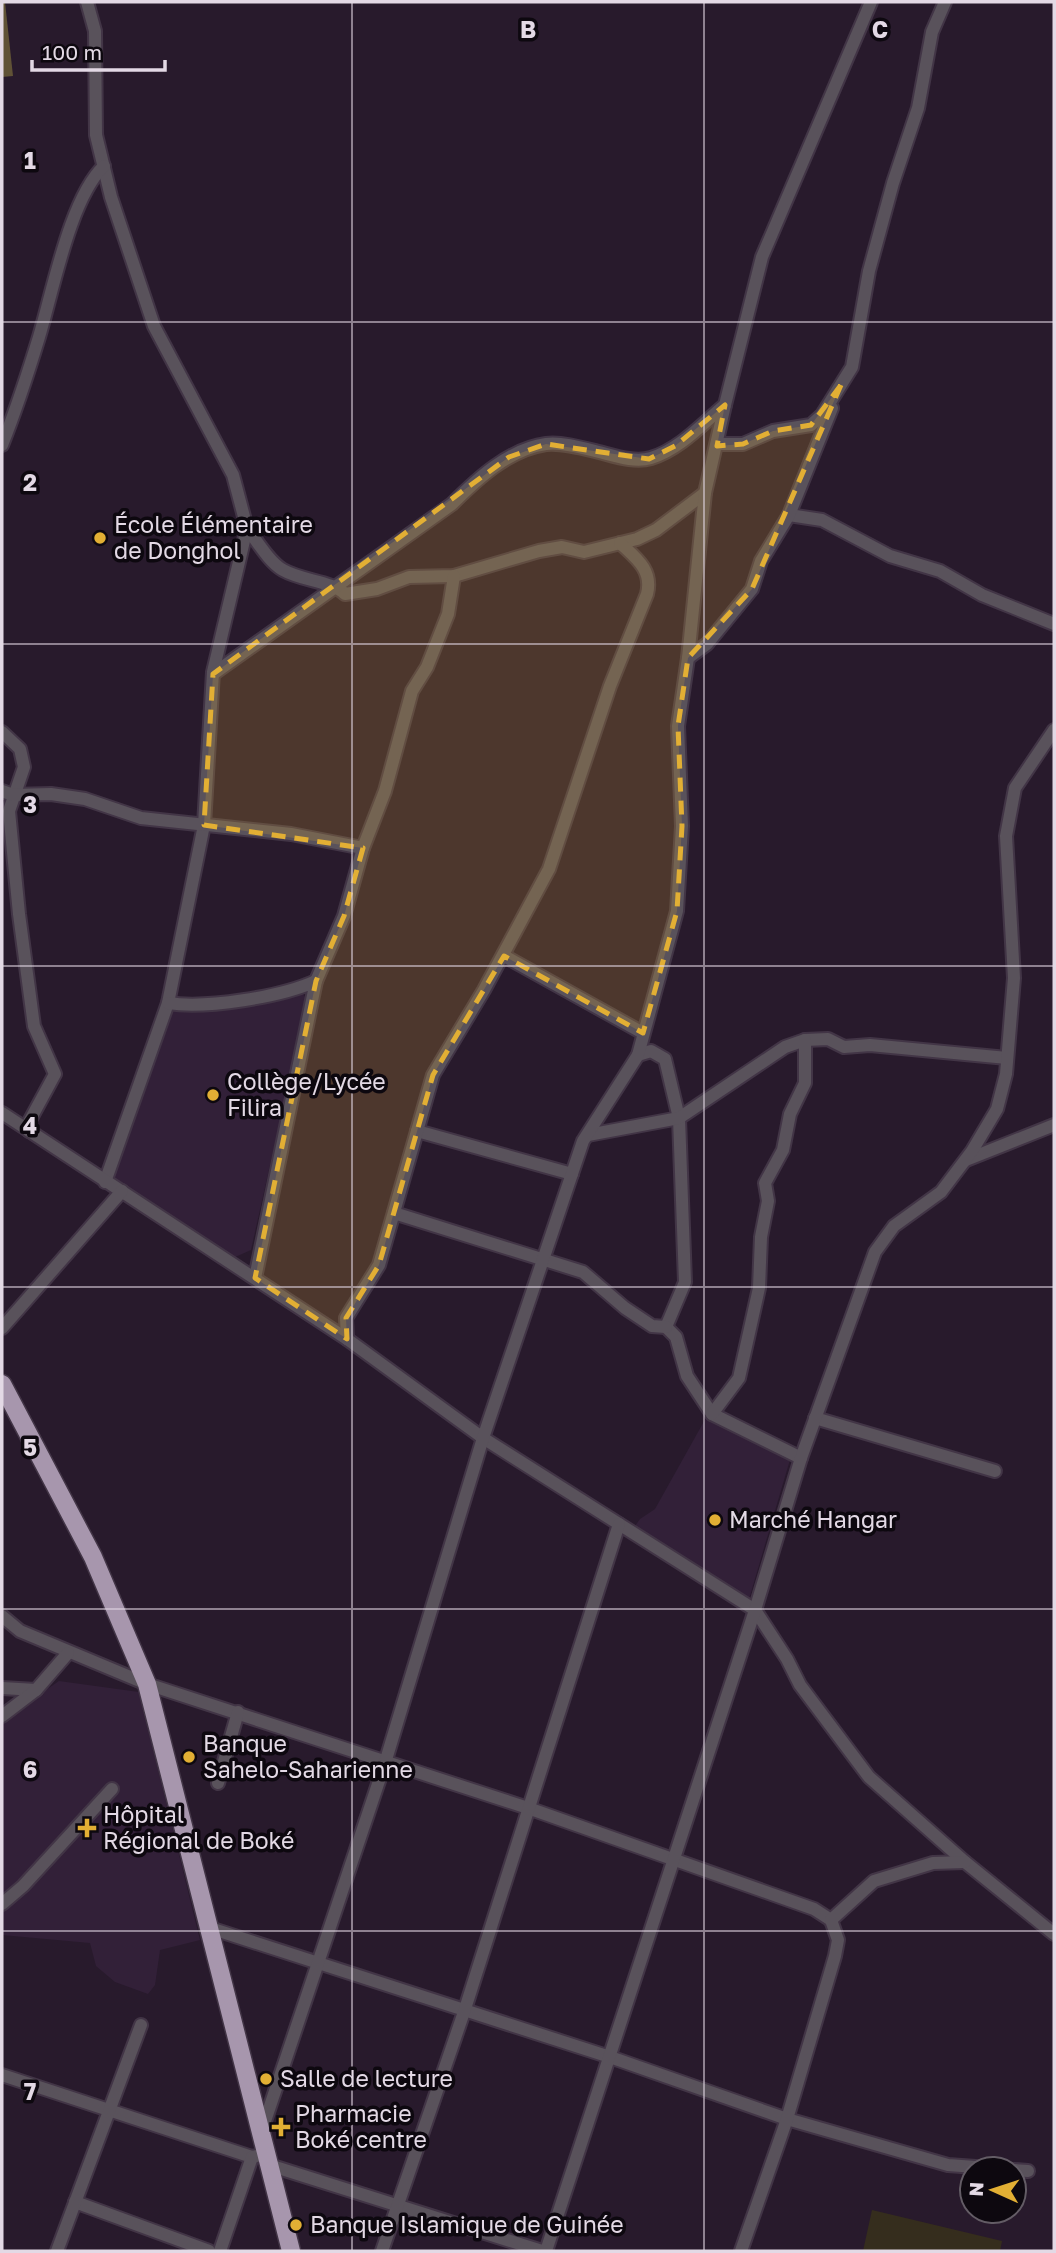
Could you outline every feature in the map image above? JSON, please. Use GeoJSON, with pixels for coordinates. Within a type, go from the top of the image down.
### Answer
{"type":"FeatureCollection","features":[{"type":"Feature","properties":{"kind":"highway"},"geometry":{"type":"LineString","coordinates":[[2,1384],[93,1556],[147,1684],[261,2130],[263,2159],[291,2251]]}},
{"type":"Feature","properties":{"kind":"street"},"geometry":{"type":"LineString","coordinates":[[87,2],[95,31],[96,135],[154,326],[233,475],[247,528],[281,569],[307,582],[338,587],[345,594],[377,589],[409,577],[453,576],[539,551],[562,547],[584,552],[620,543],[656,530],[705,493]]}},
{"type":"Feature","properties":{"kind":"street"},"geometry":{"type":"LineString","coordinates":[[261,2130],[385,1763],[483,1438],[572,1174],[587,1135],[638,1055],[677,911],[682,826],[678,726],[688,658],[705,493],[762,257],[871,2]]}},
{"type":"Feature","properties":{"kind":"street"},"geometry":{"type":"LineString","coordinates":[[718,444],[743,444],[773,431],[811,425],[822,415],[852,366],[869,271],[892,183],[918,108],[932,32],[945,2]]}},
{"type":"Feature","properties":{"kind":"street"},"geometry":{"type":"LineString","coordinates":[[2,445],[39,338],[69,231],[93,176],[104,166]]}},
{"type":"Feature","properties":{"kind":"street"},"geometry":{"type":"LineString","coordinates":[[688,658],[707,644],[752,589],[761,561],[789,515],[841,386]]}},
{"type":"Feature","properties":{"kind":"street"},"geometry":{"type":"LineString","coordinates":[[213,674],[452,504],[477,479],[509,457],[546,444],[580,447],[623,459],[649,459],[675,446],[725,405]]}},
{"type":"Feature","properties":{"kind":"street"},"geometry":{"type":"LineString","coordinates":[[789,515],[822,520],[890,556],[940,571],[982,595],[1054,624]]}},
{"type":"Feature","properties":{"kind":"street"},"geometry":{"type":"LineString","coordinates":[[105,1182],[169,1003],[204,825],[213,674],[247,528]]}},
{"type":"Feature","properties":{"kind":"street"},"geometry":{"type":"LineString","coordinates":[[347,1339],[346,1318],[379,1265],[433,1074],[503,956],[549,869],[610,685],[647,594],[650,582],[643,564],[620,543]]}},
{"type":"Feature","properties":{"kind":"street"},"geometry":{"type":"LineString","coordinates":[[255,1278],[316,981],[344,916],[363,848],[385,791],[412,691],[427,667],[448,614],[453,576]]}},
{"type":"Feature","properties":{"kind":"street"},"geometry":{"type":"LineString","coordinates":[[2,2075],[263,2159],[397,2206],[544,2251],[674,1861],[755,1611],[801,1458],[875,1252],[894,1226],[941,1192],[997,1109],[1007,1058],[1014,978],[1006,835],[1015,788],[1054,730]]}},
{"type":"Feature","properties":{"kind":"street"},"geometry":{"type":"LineString","coordinates":[[2,732],[20,749],[24,767],[7,793],[19,914],[34,1026],[55,1074],[29,1122],[29,1131]]}},
{"type":"Feature","properties":{"kind":"street"},"geometry":{"type":"LineString","coordinates":[[7,793],[51,794],[85,799],[141,818],[291,834],[363,848]]}},
{"type":"Feature","properties":{"kind":"street"},"geometry":{"type":"LineString","coordinates":[[503,956],[643,1033]]}},
{"type":"Feature","properties":{"kind":"street"},"geometry":{"type":"LineString","coordinates":[[169,1003],[186,1006],[260,997],[316,981]]}},
{"type":"Feature","properties":{"kind":"street"},"geometry":{"type":"LineString","coordinates":[[587,1135],[679,1118],[785,1047],[805,1040],[828,1039],[844,1047],[870,1045],[1007,1058]]}},
{"type":"Feature","properties":{"kind":"street"},"geometry":{"type":"LineString","coordinates":[[712,1414],[739,1378],[759,1288],[761,1237],[768,1201],[765,1183],[783,1150],[790,1114],[805,1083],[805,1040]]}},
{"type":"Feature","properties":{"kind":"street"},"geometry":{"type":"LineString","coordinates":[[638,1055],[651,1051],[665,1059],[679,1118],[685,1282],[666,1327]]}},
{"type":"Feature","properties":{"kind":"street"},"geometry":{"type":"LineString","coordinates":[[2,1114],[347,1339],[483,1438],[755,1611],[787,1659],[800,1685],[869,1777],[965,1862],[1054,1934]]}},
{"type":"Feature","properties":{"kind":"street"},"geometry":{"type":"LineString","coordinates":[[965,1160],[1054,1125]]}},
{"type":"Feature","properties":{"kind":"street"},"geometry":{"type":"LineString","coordinates":[[417,1131],[572,1174]]}},
{"type":"Feature","properties":{"kind":"street"},"geometry":{"type":"LineString","coordinates":[[2,1328],[122,1191]]}},
{"type":"Feature","properties":{"kind":"street"},"geometry":{"type":"LineString","coordinates":[[394,1213],[583,1272],[643,1320],[652,1326],[666,1327],[676,1337],[688,1376],[712,1414],[801,1458]]}},
{"type":"Feature","properties":{"kind":"street"},"geometry":{"type":"LineString","coordinates":[[815,1418],[995,1471]]}},
{"type":"Feature","properties":{"kind":"street"},"geometry":{"type":"LineString","coordinates":[[382,2251],[465,2009],[620,1524]]}},
{"type":"Feature","properties":{"kind":"street"},"geometry":{"type":"LineString","coordinates":[[2,1616],[20,1631],[147,1684],[528,1808],[814,1909],[831,1920],[838,1940],[835,1956],[787,2119],[741,2251]]}},
{"type":"Feature","properties":{"kind":"street"},"geometry":{"type":"LineString","coordinates":[[2,1716],[36,1690],[68,1653]]}},
{"type":"Feature","properties":{"kind":"street"},"geometry":{"type":"LineString","coordinates":[[2,1688],[36,1690]]}},
{"type":"Feature","properties":{"kind":"street"},"geometry":{"type":"LineString","coordinates":[[218,1783],[238,1712]]}},
{"type":"Feature","properties":{"kind":"street"},"geometry":{"type":"LineString","coordinates":[[2,1905],[23,1886],[112,1789]]}},
{"type":"Feature","properties":{"kind":"street"},"geometry":{"type":"LineString","coordinates":[[831,1920],[874,1881],[933,1863],[965,1862]]}},
{"type":"Feature","properties":{"kind":"street"},"geometry":{"type":"LineString","coordinates":[[210,1928],[465,2009],[787,2119],[958,2166]]}},
{"type":"Feature","properties":{"kind":"street"},"geometry":{"type":"LineString","coordinates":[[57,2251],[141,2025]]}},
{"type":"Feature","properties":{"kind":"street"},"geometry":{"type":"LineString","coordinates":[[220,2251],[263,2159]]}},
{"type":"Feature","properties":{"kind":"street"},"geometry":{"type":"LineString","coordinates":[[75,2202],[209,2251]]}},
{"type":"Feature","properties":{"kind":"highlighted area"},"geometry":{"type":"Polygon","coordinates":[[[841,385],[752,589],[688,658],[678,726],[682,826],[677,911],[643,1033],[504,956],[433,1075],[379,1265],[346,1318],[347,1339],[255,1278],[316,981],[344,916],[363,848],[204,825],[213,674],[509,457],[546,444],[649,459],[675,446],[725,405],[717,446],[743,444],[773,431],[811,425],[841,385]]]}},
{"type":"Feature","properties":{"kind":"shaded area"},"geometry":{"type":"Polygon","coordinates":[[[2,2],[5,2],[13,76],[2,77],[2,2]]]}},
{"type":"Feature","properties":{"kind":"shaded area","name":"Collège/Lycée Filira"},"geometry":{"type":"Polygon","coordinates":[[[303,994],[307,1000],[251,1250],[233,1258],[113,1179],[168,1012],[303,994]]]}},
{"type":"Feature","properties":{"kind":"shaded area"},"geometry":{"type":"Polygon","coordinates":[[[707,1416],[792,1453],[747,1606],[633,1529],[640,1519],[655,1509],[707,1416]]]}},
{"type":"Feature","properties":{"kind":"shaded area","name":"Hôpital Régional de Boké"},"geometry":{"type":"Polygon","coordinates":[[[59,1681],[139,1692],[200,1940],[160,1950],[155,1985],[148,1994],[115,1982],[96,1966],[90,1943],[2,1935],[2,1720],[59,1681]]]}},
{"type":"Feature","properties":{"kind":"shaded area"},"geometry":{"type":"Polygon","coordinates":[[[872,2210],[1002,2241],[1000,2251],[863,2251],[872,2210]]]}},
{"type":"Feature","properties":{"kind":"place","name":"École Élémentaire de Donghol"},"geometry":{"type":"Point","coordinates":[100,538]}},
{"type":"Feature","properties":{"kind":"place","name":"Collège/Lycée Filira"},"geometry":{"type":"Point","coordinates":[213,1095]}},
{"type":"Feature","properties":{"kind":"place","name":"Marché Hangar"},"geometry":{"type":"Point","coordinates":[715,1520]}},
{"type":"Feature","properties":{"kind":"place","name":"Banque Sahelo-Saharienne"},"geometry":{"type":"Point","coordinates":[189,1757]}},
{"type":"Feature","properties":{"kind":"place","name":"Hôpital Régional de Boké"},"geometry":{"type":"Point","coordinates":[87,1828]}},
{"type":"Feature","properties":{"kind":"place","name":"Salle de lecture"},"geometry":{"type":"Point","coordinates":[266,2079]}},
{"type":"Feature","properties":{"kind":"place","name":"Pharmacie Boké centre"},"geometry":{"type":"Point","coordinates":[281,2127]}},
{"type":"Feature","properties":{"kind":"place","name":"Banque Islamique de Guinée"},"geometry":{"type":"Point","coordinates":[296,2225]}}]}
